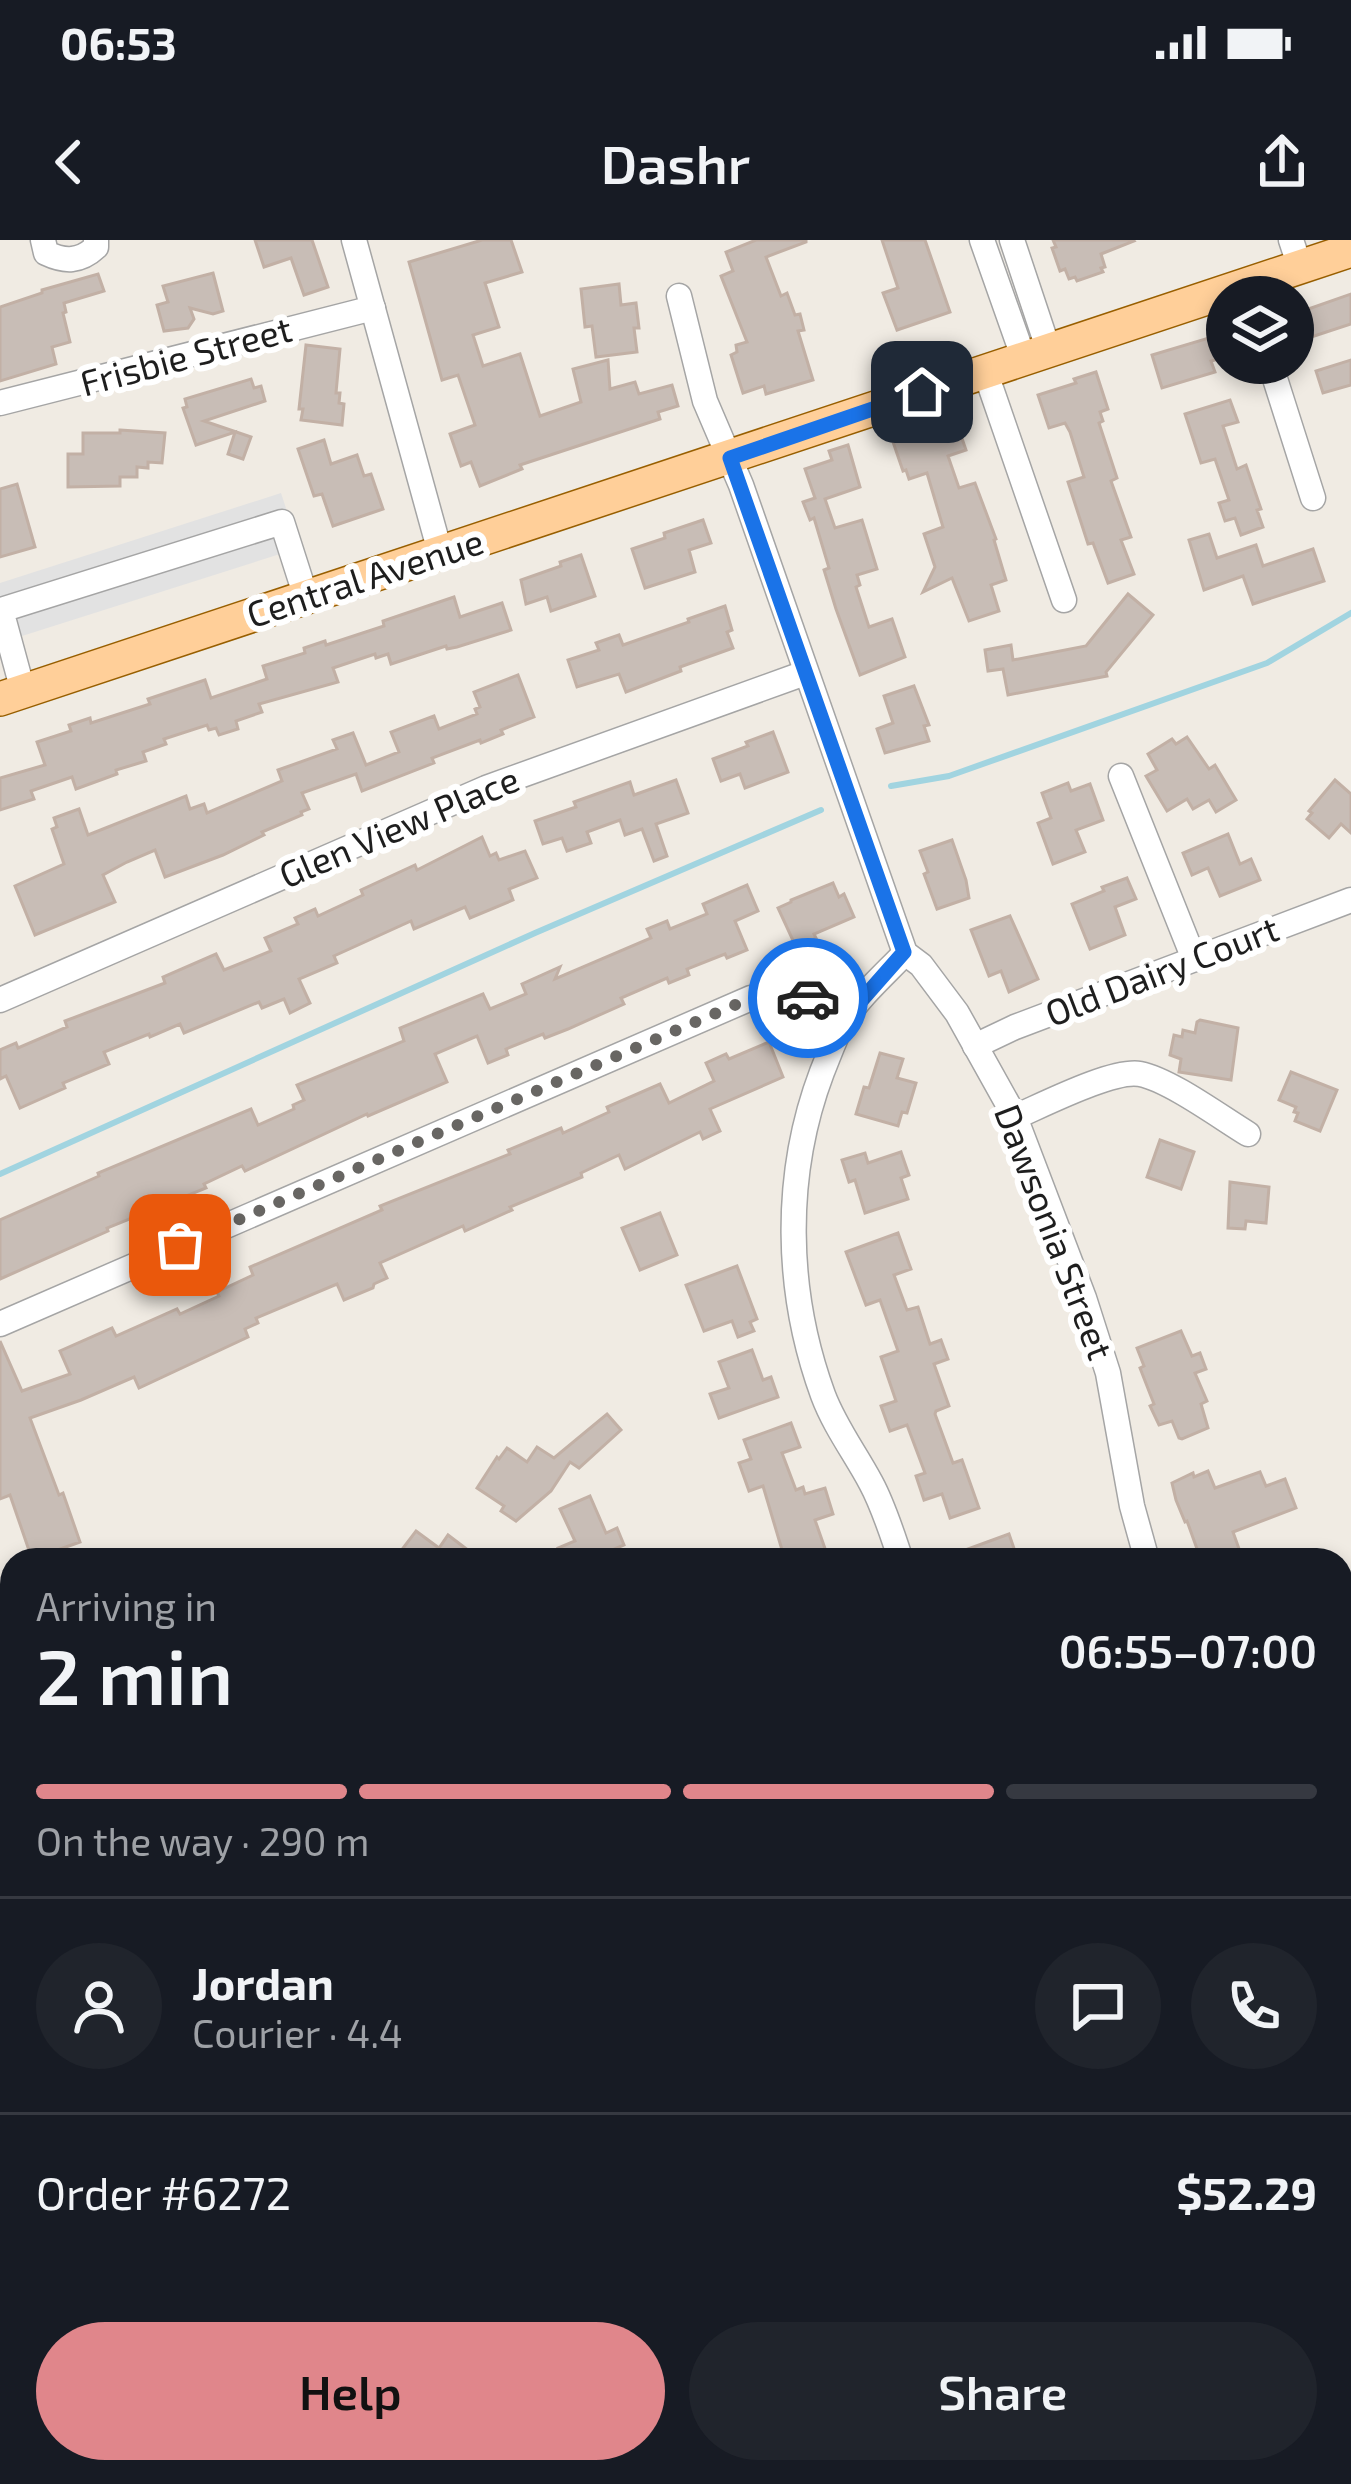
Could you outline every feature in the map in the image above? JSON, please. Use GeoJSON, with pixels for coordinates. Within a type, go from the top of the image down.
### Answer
{"type":"FeatureCollection","features":[{"type":"Feature","properties":{"kind":"main road","name":"Central Avenue"},"geometry":{"type":"LineString","coordinates":[[1267,276],[1296,254],[1351,250]]}},
{"type":"Feature","properties":{"kind":"main road","name":"Central Avenue"},"geometry":{"type":"LineString","coordinates":[[11,695],[986,371],[1206,303]]}},
{"type":"Feature","properties":{"kind":"street"},"geometry":{"type":"LineString","coordinates":[[44,246],[61,260],[74,259],[91,252],[96,240]]}},
{"type":"Feature","properties":{"kind":"street"},"geometry":{"type":"LineString","coordinates":[[354,240],[440,552]]}},
{"type":"Feature","properties":{"kind":"street"},"geometry":{"type":"LineString","coordinates":[[982,240],[1036,355]]}},
{"type":"Feature","properties":{"kind":"street"},"geometry":{"type":"LineString","coordinates":[[1012,240],[1036,355]]}},
{"type":"Feature","properties":{"kind":"street"},"geometry":{"type":"LineString","coordinates":[[679,296],[705,401],[730,458]]}},
{"type":"Feature","properties":{"kind":"street","name":"Frisbie Street"},"geometry":{"type":"LineString","coordinates":[[0,404],[373,308]]}},
{"type":"Feature","properties":{"kind":"street"},"geometry":{"type":"LineString","coordinates":[[986,371],[1064,599]]}},
{"type":"Feature","properties":{"kind":"street"},"geometry":{"type":"LineString","coordinates":[[1277,384],[1313,498]]}},
{"type":"Feature","properties":{"kind":"street","name":"Dawsonia Street"},"geometry":{"type":"LineString","coordinates":[[730,458],[904,952],[921,965],[957,1013],[1015,1117],[1084,1298],[1108,1373],[1144,1548]]}},
{"type":"Feature","properties":{"kind":"street"},"geometry":{"type":"LineString","coordinates":[[11,695],[1,610],[282,522],[306,597]]}},
{"type":"Feature","properties":{"kind":"street","name":"Glen View Place"},"geometry":{"type":"LineString","coordinates":[[0,1000],[486,788],[805,673]]}},
{"type":"Feature","properties":{"kind":"street"},"geometry":{"type":"LineString","coordinates":[[1121,776],[1194,959]]}},
{"type":"Feature","properties":{"kind":"street","name":"Old Dairy Court"},"geometry":{"type":"LineString","coordinates":[[975,1046],[1351,900]]}},
{"type":"Feature","properties":{"kind":"street"},"geometry":{"type":"LineString","coordinates":[[896,1548],[870,1480],[824,1398],[797,1287],[794,1218],[801,1150],[818,1083],[845,1019],[904,952]]}},
{"type":"Feature","properties":{"kind":"street"},"geometry":{"type":"LineString","coordinates":[[0,1324],[751,998],[801,996],[828,1006],[845,1019]]}},
{"type":"Feature","properties":{"kind":"street"},"geometry":{"type":"LineString","coordinates":[[1015,1117],[1115,1075],[1139,1074],[1166,1084],[1247,1134]]}},
{"type":"Feature","properties":{"kind":"shaded area"},"geometry":{"type":"Polygon","coordinates":[[[281,493],[299,548],[0,643],[0,583],[281,493]]]}},
{"type":"Feature","properties":{"kind":"building"},"geometry":{"type":"Polygon","coordinates":[[[255,240],[312,240],[328,287],[304,295],[291,258],[264,267],[255,240]]]}},
{"type":"Feature","properties":{"kind":"building"},"geometry":{"type":"Polygon","coordinates":[[[482,240],[511,240],[522,272],[485,283],[499,327],[473,335],[483,366],[520,354],[540,416],[581,402],[573,369],[608,360],[610,389],[635,382],[639,394],[672,385],[678,406],[658,412],[660,419],[520,465],[522,469],[480,486],[471,462],[461,466],[450,434],[475,425],[458,375],[442,380],[409,262],[482,240]]]}},
{"type":"Feature","properties":{"kind":"building"},"geometry":{"type":"Polygon","coordinates":[[[756,240],[806,240],[766,257],[781,296],[787,293],[795,315],[800,314],[804,330],[798,331],[813,380],[766,394],[764,386],[743,393],[731,355],[737,352],[736,345],[747,342],[721,276],[733,271],[726,252],[756,240]]]}},
{"type":"Feature","properties":{"kind":"building"},"geometry":{"type":"Polygon","coordinates":[[[882,240],[925,240],[950,312],[897,330],[883,293],[898,288],[882,240]]]}},
{"type":"Feature","properties":{"kind":"building"},"geometry":{"type":"Polygon","coordinates":[[[1053,240],[1134,241],[1101,254],[1103,272],[1077,281],[1069,279],[1065,269],[1060,271],[1053,240]]]}},
{"type":"Feature","properties":{"kind":"building"},"geometry":{"type":"Polygon","coordinates":[[[213,273],[223,311],[213,314],[190,308],[194,319],[188,328],[164,331],[157,305],[168,302],[163,286],[213,273]]]}},
{"type":"Feature","properties":{"kind":"building"},"geometry":{"type":"Polygon","coordinates":[[[98,274],[104,291],[64,303],[70,342],[52,347],[56,364],[0,381],[0,307],[98,274]]]}},
{"type":"Feature","properties":{"kind":"building"},"geometry":{"type":"Polygon","coordinates":[[[619,284],[621,305],[636,303],[637,352],[596,357],[592,326],[585,327],[581,289],[619,284]]]}},
{"type":"Feature","properties":{"kind":"building"},"geometry":{"type":"Polygon","coordinates":[[[1351,294],[1351,324],[1314,336],[1314,307],[1351,294]]]}},
{"type":"Feature","properties":{"kind":"building"},"geometry":{"type":"Polygon","coordinates":[[[1206,339],[1206,375],[1162,388],[1152,355],[1206,339]]]}},
{"type":"Feature","properties":{"kind":"building"},"geometry":{"type":"Polygon","coordinates":[[[306,345],[340,349],[336,393],[344,404],[342,425],[301,420],[306,345]]]}},
{"type":"Feature","properties":{"kind":"building"},"geometry":{"type":"Polygon","coordinates":[[[1351,360],[1351,385],[1323,393],[1316,371],[1351,360]]]}},
{"type":"Feature","properties":{"kind":"building"},"geometry":{"type":"Polygon","coordinates":[[[1096,372],[1108,409],[1100,412],[1103,421],[1099,423],[1117,478],[1111,481],[1131,537],[1121,540],[1134,574],[1108,583],[1093,543],[1088,544],[1068,482],[1084,477],[1070,432],[1065,423],[1049,428],[1038,395],[1096,372]]]}},
{"type":"Feature","properties":{"kind":"building"},"geometry":{"type":"Polygon","coordinates":[[[251,379],[254,388],[261,386],[265,401],[204,421],[251,437],[243,459],[228,454],[235,432],[196,445],[183,408],[187,407],[185,399],[251,379]]]}},
{"type":"Feature","properties":{"kind":"building"},"geometry":{"type":"Polygon","coordinates":[[[1230,400],[1238,422],[1223,426],[1237,469],[1246,465],[1263,527],[1241,535],[1235,518],[1225,521],[1219,503],[1229,500],[1215,459],[1201,463],[1185,414],[1230,400]]]}},
{"type":"Feature","properties":{"kind":"building"},"geometry":{"type":"Polygon","coordinates":[[[955,418],[966,450],[948,456],[959,488],[975,483],[1006,580],[991,585],[999,611],[969,621],[952,578],[923,592],[935,567],[924,534],[943,527],[927,473],[909,479],[892,439],[955,418]]]}},
{"type":"Feature","properties":{"kind":"building"},"geometry":{"type":"Polygon","coordinates":[[[83,433],[165,433],[162,463],[137,467],[137,477],[120,477],[120,486],[68,487],[68,454],[83,454],[83,433]]]}},
{"type":"Feature","properties":{"kind":"building"},"geometry":{"type":"Polygon","coordinates":[[[324,440],[331,464],[357,455],[364,476],[371,474],[383,509],[333,526],[322,494],[314,496],[298,449],[324,440]]]}},
{"type":"Feature","properties":{"kind":"building"},"geometry":{"type":"Polygon","coordinates":[[[848,445],[860,487],[825,499],[835,528],[862,520],[877,569],[857,575],[860,585],[856,587],[869,627],[892,619],[905,657],[860,675],[824,570],[829,568],[814,518],[810,520],[803,502],[815,498],[805,469],[832,460],[829,451],[848,445]]]}},
{"type":"Feature","properties":{"kind":"building"},"geometry":{"type":"Polygon","coordinates":[[[17,484],[35,547],[0,557],[0,489],[17,484]]]}},
{"type":"Feature","properties":{"kind":"building"},"geometry":{"type":"Polygon","coordinates":[[[703,520],[711,543],[689,550],[695,572],[645,588],[632,549],[703,520]]]}},
{"type":"Feature","properties":{"kind":"building"},"geometry":{"type":"Polygon","coordinates":[[[1209,534],[1217,558],[1256,545],[1263,566],[1313,549],[1324,581],[1253,604],[1243,576],[1204,590],[1189,540],[1209,534]]]}},
{"type":"Feature","properties":{"kind":"building"},"geometry":{"type":"Polygon","coordinates":[[[581,555],[595,596],[551,611],[547,597],[526,604],[521,580],[581,555]]]}},
{"type":"Feature","properties":{"kind":"building"},"geometry":{"type":"Polygon","coordinates":[[[1128,594],[1153,615],[1107,676],[1008,695],[1003,669],[988,671],[985,650],[1011,645],[1013,660],[1086,646],[1128,594]]]}},
{"type":"Feature","properties":{"kind":"building"},"geometry":{"type":"Polygon","coordinates":[[[454,597],[460,617],[502,603],[511,630],[391,664],[388,654],[376,658],[375,654],[333,668],[338,682],[259,704],[262,712],[236,721],[238,729],[219,735],[207,725],[164,739],[166,744],[143,752],[146,761],[116,770],[117,774],[76,789],[72,777],[31,791],[34,799],[0,810],[0,778],[45,765],[37,742],[71,731],[69,725],[150,704],[148,699],[205,680],[211,698],[267,679],[263,666],[305,653],[304,648],[384,626],[383,621],[454,597]]]}},
{"type":"Feature","properties":{"kind":"building"},"geometry":{"type":"Polygon","coordinates":[[[725,606],[733,648],[626,692],[619,674],[577,687],[568,660],[599,650],[596,643],[619,635],[623,645],[725,606]]]}},
{"type":"Feature","properties":{"kind":"building"},"geometry":{"type":"Polygon","coordinates":[[[518,675],[534,717],[501,730],[503,734],[432,758],[434,763],[362,791],[356,774],[302,793],[309,809],[302,815],[223,855],[165,877],[155,850],[127,862],[103,875],[115,902],[35,935],[15,886],[64,864],[52,829],[57,827],[54,818],[79,809],[88,835],[186,796],[190,809],[204,804],[207,813],[282,781],[278,770],[337,749],[333,740],[353,733],[366,765],[399,752],[391,732],[434,716],[439,729],[477,714],[475,709],[480,707],[474,692],[518,675]]]}},
{"type":"Feature","properties":{"kind":"building"},"geometry":{"type":"Polygon","coordinates":[[[914,686],[929,725],[924,726],[929,741],[885,753],[877,729],[893,723],[884,696],[914,686]]]}},
{"type":"Feature","properties":{"kind":"building"},"geometry":{"type":"Polygon","coordinates":[[[773,732],[788,772],[745,788],[740,774],[721,781],[713,759],[773,732]]]}},
{"type":"Feature","properties":{"kind":"building"},"geometry":{"type":"Polygon","coordinates":[[[1187,737],[1209,769],[1215,765],[1236,800],[1216,812],[1209,800],[1193,809],[1187,799],[1167,811],[1146,776],[1157,770],[1148,754],[1172,739],[1176,744],[1187,737]]]}},
{"type":"Feature","properties":{"kind":"building"},"geometry":{"type":"Polygon","coordinates":[[[676,780],[688,813],[656,824],[667,856],[654,861],[642,829],[625,835],[620,820],[587,832],[591,843],[567,851],[562,838],[543,844],[535,821],[576,807],[574,802],[630,782],[634,795],[676,780]]]}},
{"type":"Feature","properties":{"kind":"building"},"geometry":{"type":"Polygon","coordinates":[[[1335,780],[1351,794],[1351,833],[1341,824],[1329,838],[1307,819],[1335,780]]]}},
{"type":"Feature","properties":{"kind":"building"},"geometry":{"type":"Polygon","coordinates":[[[1068,783],[1071,791],[1090,784],[1103,820],[1076,830],[1085,852],[1053,864],[1038,823],[1051,818],[1042,793],[1068,783]]]}},
{"type":"Feature","properties":{"kind":"building"},"geometry":{"type":"Polygon","coordinates":[[[1228,834],[1240,864],[1251,859],[1260,880],[1220,896],[1208,868],[1192,875],[1183,853],[1228,834]]]}},
{"type":"Feature","properties":{"kind":"building"},"geometry":{"type":"Polygon","coordinates":[[[482,837],[490,856],[496,853],[499,860],[525,851],[537,878],[509,889],[513,900],[470,918],[465,907],[414,929],[411,921],[334,956],[337,963],[299,979],[310,1003],[290,1013],[284,999],[262,1008],[259,1002],[184,1033],[180,1024],[149,1034],[104,1052],[109,1064],[20,1108],[6,1076],[0,1079],[0,1050],[16,1043],[18,1048],[67,1027],[65,1021],[165,983],[163,977],[216,954],[224,970],[271,951],[265,938],[298,924],[295,918],[315,909],[318,916],[363,895],[361,890],[415,865],[417,870],[482,837]]]}},
{"type":"Feature","properties":{"kind":"building"},"geometry":{"type":"Polygon","coordinates":[[[952,840],[969,898],[937,909],[920,851],[952,840]]]}},
{"type":"Feature","properties":{"kind":"building"},"geometry":{"type":"Polygon","coordinates":[[[1127,878],[1136,899],[1115,907],[1125,935],[1090,949],[1072,904],[1127,878]]]}},
{"type":"Feature","properties":{"kind":"building"},"geometry":{"type":"Polygon","coordinates":[[[833,883],[854,917],[796,947],[778,908],[833,883]]]}},
{"type":"Feature","properties":{"kind":"building"},"geometry":{"type":"Polygon","coordinates":[[[747,885],[758,911],[735,921],[747,950],[687,969],[689,975],[669,983],[667,978],[621,998],[624,1004],[545,1038],[543,1034],[506,1049],[508,1055],[488,1063],[477,1036],[435,1054],[447,1082],[245,1171],[242,1166],[204,1184],[206,1188],[0,1279],[0,1220],[251,1109],[258,1125],[294,1109],[293,1105],[304,1100],[297,1085],[404,1041],[400,1028],[483,994],[490,1009],[526,994],[522,984],[560,967],[555,979],[651,938],[647,929],[667,921],[670,929],[707,914],[703,904],[747,885]]]}},
{"type":"Feature","properties":{"kind":"building"},"geometry":{"type":"Polygon","coordinates":[[[1010,916],[1038,979],[1009,992],[1001,971],[989,976],[971,930],[1010,916]]]}},
{"type":"Feature","properties":{"kind":"building"},"geometry":{"type":"Polygon","coordinates":[[[1200,1020],[1238,1028],[1231,1080],[1179,1072],[1181,1059],[1170,1055],[1174,1035],[1182,1037],[1183,1030],[1195,1033],[1200,1020]]]}},
{"type":"Feature","properties":{"kind":"building"},"geometry":{"type":"Polygon","coordinates":[[[769,1042],[783,1077],[710,1109],[720,1131],[703,1139],[700,1132],[625,1169],[619,1155],[581,1173],[582,1177],[510,1207],[512,1210],[380,1263],[387,1278],[373,1288],[344,1300],[337,1284],[256,1318],[258,1323],[245,1329],[248,1337],[139,1388],[134,1377],[30,1418],[80,1542],[63,1548],[28,1548],[10,1495],[0,1499],[0,1341],[22,1391],[70,1374],[60,1351],[112,1328],[116,1336],[177,1309],[180,1314],[253,1275],[250,1267],[382,1210],[380,1206],[510,1154],[508,1150],[561,1128],[563,1133],[660,1084],[669,1103],[714,1081],[706,1063],[726,1054],[729,1059],[769,1042]]]}},
{"type":"Feature","properties":{"kind":"building"},"geometry":{"type":"Polygon","coordinates":[[[880,1053],[903,1059],[897,1078],[916,1083],[898,1126],[856,1114],[880,1053]]]}},
{"type":"Feature","properties":{"kind":"building"},"geometry":{"type":"Polygon","coordinates":[[[1291,1072],[1337,1090],[1320,1131],[1295,1121],[1296,1107],[1279,1100],[1291,1072]]]}},
{"type":"Feature","properties":{"kind":"building"},"geometry":{"type":"Polygon","coordinates":[[[1160,1140],[1194,1152],[1181,1189],[1147,1177],[1160,1140]]]}},
{"type":"Feature","properties":{"kind":"building"},"geometry":{"type":"Polygon","coordinates":[[[901,1152],[909,1175],[901,1178],[908,1199],[865,1213],[855,1180],[849,1182],[842,1160],[865,1153],[868,1163],[901,1152]]]}},
{"type":"Feature","properties":{"kind":"building"},"geometry":{"type":"Polygon","coordinates":[[[1230,1182],[1269,1187],[1266,1223],[1246,1221],[1245,1229],[1228,1228],[1230,1182]]]}},
{"type":"Feature","properties":{"kind":"building"},"geometry":{"type":"Polygon","coordinates":[[[660,1213],[677,1255],[640,1270],[622,1228],[660,1213]]]}},
{"type":"Feature","properties":{"kind":"building"},"geometry":{"type":"Polygon","coordinates":[[[898,1233],[911,1269],[894,1275],[907,1310],[918,1307],[930,1344],[941,1340],[948,1359],[934,1364],[949,1406],[935,1414],[953,1463],[962,1460],[979,1508],[950,1518],[942,1494],[924,1500],[916,1476],[925,1473],[907,1425],[890,1431],[881,1406],[896,1401],[881,1357],[898,1351],[880,1300],[866,1305],[846,1252],[898,1233]]]}},
{"type":"Feature","properties":{"kind":"building"},"geometry":{"type":"Polygon","coordinates":[[[737,1266],[757,1319],[750,1322],[754,1331],[738,1337],[732,1321],[704,1331],[686,1285],[737,1266]]]}},
{"type":"Feature","properties":{"kind":"building"},"geometry":{"type":"Polygon","coordinates":[[[1181,1331],[1192,1356],[1200,1353],[1206,1369],[1195,1373],[1207,1401],[1201,1404],[1208,1428],[1182,1439],[1172,1421],[1159,1425],[1137,1348],[1181,1331]]]}},
{"type":"Feature","properties":{"kind":"building"},"geometry":{"type":"Polygon","coordinates":[[[752,1350],[763,1380],[771,1377],[778,1397],[719,1418],[710,1394],[729,1388],[719,1362],[752,1350]]]}},
{"type":"Feature","properties":{"kind":"building"},"geometry":{"type":"Polygon","coordinates":[[[607,1414],[621,1430],[579,1468],[570,1462],[551,1491],[516,1521],[501,1511],[504,1506],[477,1488],[507,1448],[527,1462],[537,1447],[554,1458],[607,1414]]]}},
{"type":"Feature","properties":{"kind":"building"},"geometry":{"type":"Polygon","coordinates":[[[791,1423],[800,1447],[782,1453],[796,1490],[803,1487],[805,1494],[825,1488],[833,1514],[815,1520],[825,1548],[781,1548],[763,1486],[749,1491],[739,1463],[751,1459],[744,1440],[791,1423]]]}},
{"type":"Feature","properties":{"kind":"building"},"geometry":{"type":"Polygon","coordinates":[[[1208,1471],[1215,1488],[1260,1472],[1266,1486],[1285,1479],[1296,1508],[1233,1532],[1239,1548],[1197,1548],[1172,1483],[1193,1473],[1194,1477],[1208,1471]]]}},
{"type":"Feature","properties":{"kind":"building"},"geometry":{"type":"Polygon","coordinates":[[[590,1496],[606,1533],[617,1528],[624,1545],[558,1548],[575,1541],[560,1509],[590,1496]]]}},
{"type":"Feature","properties":{"kind":"building"},"geometry":{"type":"Polygon","coordinates":[[[416,1531],[439,1548],[403,1548],[416,1531]]]}},
{"type":"Feature","properties":{"kind":"building"},"geometry":{"type":"Polygon","coordinates":[[[1009,1534],[1014,1548],[970,1548],[1009,1534]]]}},
{"type":"Feature","properties":{"kind":"building"},"geometry":{"type":"Polygon","coordinates":[[[448,1535],[465,1548],[439,1548],[448,1535]]]}},
{"type":"Feature","properties":{"kind":"waterway"},"geometry":{"type":"LineString","coordinates":[[891,786],[949,776],[1267,663],[1351,613]]}},
{"type":"Feature","properties":{"kind":"waterway"},"geometry":{"type":"LineString","coordinates":[[0,1174],[821,810]]}},
{"type":"Feature","properties":{"kind":"way so far"},"geometry":{"type":"LineString","coordinates":[[180,1245],[751,998],[775,994],[808,998]]}},
{"type":"Feature","properties":{"kind":"route"},"geometry":{"type":"LineString","coordinates":[[808,998],[845,1019],[904,952],[730,458],[922,392]]}}]}
